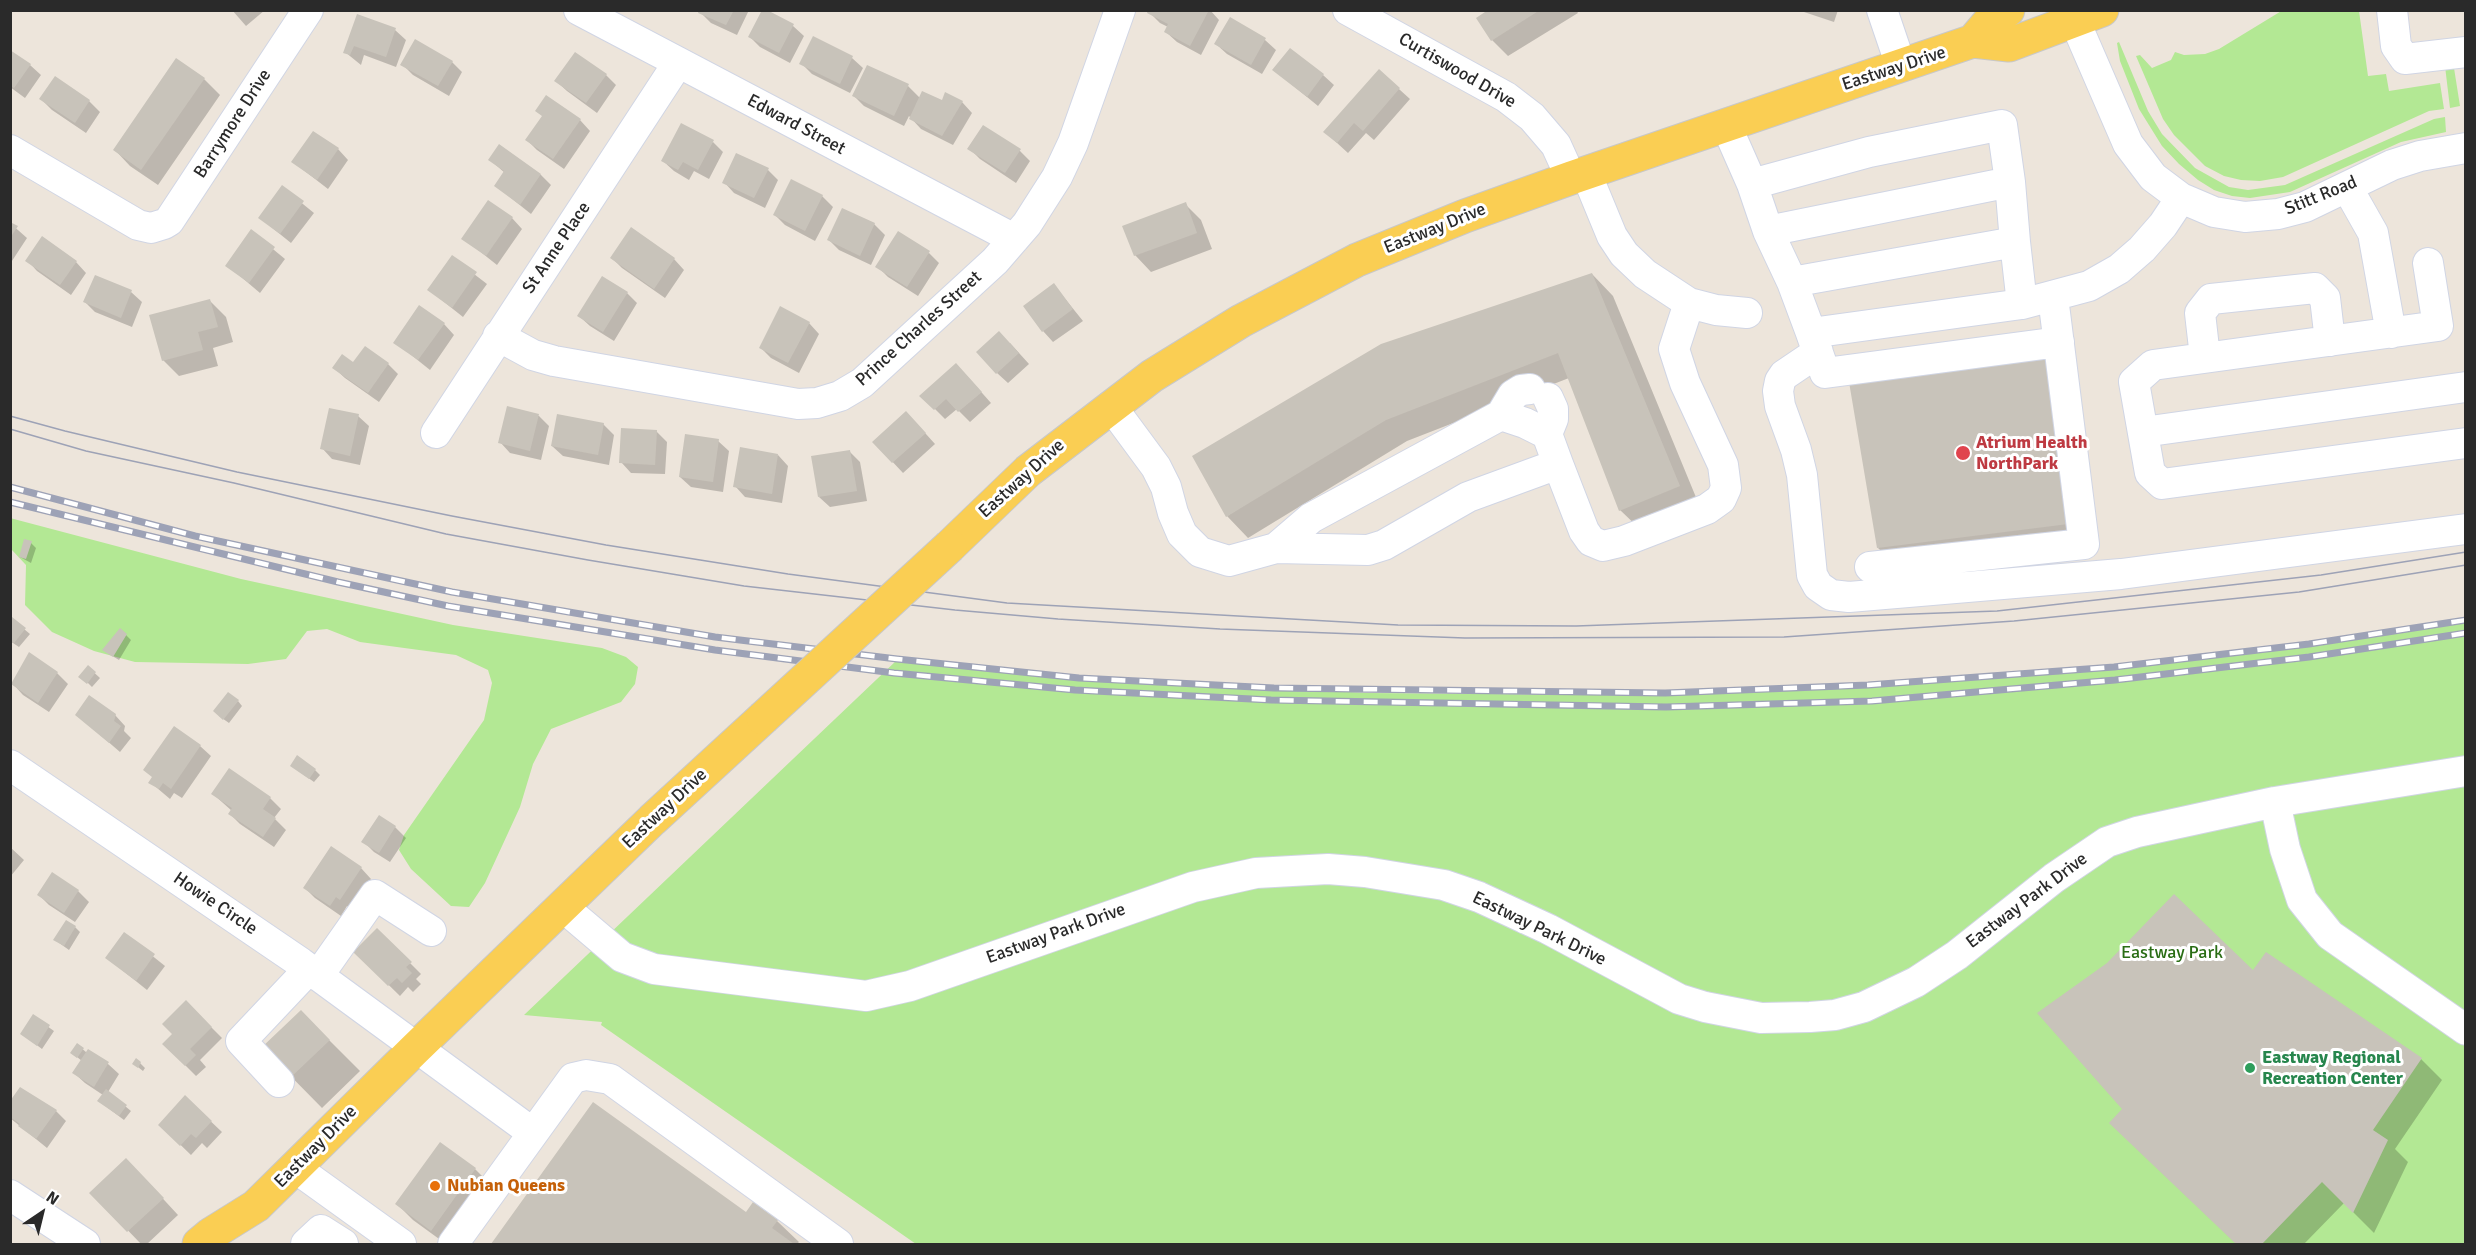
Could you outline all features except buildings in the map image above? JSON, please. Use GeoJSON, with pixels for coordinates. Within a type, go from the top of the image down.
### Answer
{"type":"FeatureCollection","features":[{"type":"Feature","properties":{"kind":"main road"},"geometry":{"type":"LineString","coordinates":[[1973,41],[1994,16],[2008,10]]}},
{"type":"Feature","properties":{"kind":"main road","name":"Eastway Drive"},"geometry":{"type":"LineString","coordinates":[[199,1245],[211,1233],[256,1206],[563,907],[1028,471],[1152,376],[1241,321],[1313,282],[1416,236],[1578,176],[1973,41],[2009,45],[2082,14]]}},
{"type":"Feature","properties":{"kind":"main road","name":"Eastway Drive"},"geometry":{"type":"LineString","coordinates":[[241,1245],[256,1206]]}},
{"type":"Feature","properties":{"kind":"street","name":"Barrymore Drive"},"geometry":{"type":"LineString","coordinates":[[10,150],[138,225],[151,228],[169,221],[308,10]]}},
{"type":"Feature","properties":{"kind":"street","name":"Edward Street"},"geometry":{"type":"LineString","coordinates":[[579,10],[1014,239]]}},
{"type":"Feature","properties":{"kind":"street","name":"Prince Charles Street"},"geometry":{"type":"LineString","coordinates":[[498,336],[533,355],[554,361],[798,404],[817,403],[840,396],[862,383],[995,261],[1027,224],[1057,177],[1073,143],[1120,10]]}},
{"type":"Feature","properties":{"kind":"street","name":"Curtiswood Drive"},"geometry":{"type":"LineString","coordinates":[[1348,10],[1506,97],[1532,117],[1578,176],[1624,254],[1645,274],[1689,303],[1716,310],[1747,313]]}},
{"type":"Feature","properties":{"kind":"street"},"geometry":{"type":"LineString","coordinates":[[1882,10],[1901,66]]}},
{"type":"Feature","properties":{"kind":"street"},"geometry":{"type":"LineString","coordinates":[[2392,10],[2396,46],[2405,59],[2466,52]]}},
{"type":"Feature","properties":{"kind":"street","name":"Stitt Road"},"geometry":{"type":"LineString","coordinates":[[2082,14],[2088,48],[2109,104],[2128,144],[2153,177],[2181,198],[2214,212],[2245,217],[2278,214],[2305,207],[2391,165],[2420,156],[2466,148]]}},
{"type":"Feature","properties":{"kind":"street","name":"St Anne Place"},"geometry":{"type":"LineString","coordinates":[[436,433],[678,63]]}},
{"type":"Feature","properties":{"kind":"street"},"geometry":{"type":"LineString","coordinates":[[1726,125],[1752,184],[1768,231],[1792,282],[1825,373],[2059,342]]}},
{"type":"Feature","properties":{"kind":"street"},"geometry":{"type":"LineString","coordinates":[[1752,184],[1869,152],[2002,125],[2022,304]]}},
{"type":"Feature","properties":{"kind":"street"},"geometry":{"type":"LineString","coordinates":[[1768,231],[2010,182]]}},
{"type":"Feature","properties":{"kind":"street"},"geometry":{"type":"LineString","coordinates":[[2347,187],[2373,233],[2391,333]]}},
{"type":"Feature","properties":{"kind":"street"},"geometry":{"type":"LineString","coordinates":[[2181,198],[2163,225],[2142,249],[2119,269],[2089,286],[2022,304],[1814,343],[1784,375],[1778,391],[1780,406],[1796,450],[1802,475],[1812,575],[1818,586],[1831,595],[1849,597],[2121,574],[2466,529]]}},
{"type":"Feature","properties":{"kind":"street"},"geometry":{"type":"LineString","coordinates":[[1792,282],[2015,242]]}},
{"type":"Feature","properties":{"kind":"street"},"geometry":{"type":"LineString","coordinates":[[2428,263],[2438,326],[2153,365],[2134,382],[2150,473],[2162,484],[2466,443]]}},
{"type":"Feature","properties":{"kind":"street"},"geometry":{"type":"LineString","coordinates":[[2205,357],[2200,313],[2211,299],[2315,288],[2325,298],[2330,341]]}},
{"type":"Feature","properties":{"kind":"street"},"geometry":{"type":"LineString","coordinates":[[1870,567],[2084,544],[2053,297]]}},
{"type":"Feature","properties":{"kind":"street"},"geometry":{"type":"LineString","coordinates":[[1501,415],[1525,423],[1546,434],[1584,531],[1591,541],[1603,546],[1624,541],[1707,509],[1721,499],[1726,488],[1722,465],[1685,383],[1674,349],[1689,303]]}},
{"type":"Feature","properties":{"kind":"street"},"geometry":{"type":"LineString","coordinates":[[2143,432],[2466,387]]}},
{"type":"Feature","properties":{"kind":"street"},"geometry":{"type":"LineString","coordinates":[[1276,548],[1311,518],[1501,415],[1513,395],[1521,390],[1539,393],[1552,409],[1553,419],[1546,434]]}},
{"type":"Feature","properties":{"kind":"street"},"geometry":{"type":"LineString","coordinates":[[1112,406],[1156,467],[1166,487],[1182,534],[1200,552],[1229,561],[1276,548],[1368,550],[1376,548],[1468,497],[1558,464]]}},
{"type":"Feature","properties":{"kind":"street","name":"Howie Circle"},"geometry":{"type":"LineString","coordinates":[[10,765],[313,973],[533,1133]]}},
{"type":"Feature","properties":{"kind":"street","name":"Eastway Park Drive"},"geometry":{"type":"LineString","coordinates":[[563,907],[622,957],[654,969],[866,996],[910,986],[1153,900],[1202,885],[1256,873],[1328,869],[1365,872],[1444,885],[1479,897],[1548,929],[1679,999],[1705,1007],[1761,1018],[1810,1017],[1835,1015],[1864,1007],[1916,982],[1957,955],[2054,878],[2107,842],[2137,832],[2275,802],[2466,771]]}},
{"type":"Feature","properties":{"kind":"street"},"geometry":{"type":"LineString","coordinates":[[2275,802],[2285,849],[2302,900],[2330,935],[2466,1030]]}},
{"type":"Feature","properties":{"kind":"street"},"geometry":{"type":"LineString","coordinates":[[279,1082],[240,1041],[313,973],[375,895],[430,931]]}},
{"type":"Feature","properties":{"kind":"street"},"geometry":{"type":"LineString","coordinates":[[453,1245],[573,1078],[586,1075],[610,1079],[838,1245]]}},
{"type":"Feature","properties":{"kind":"street"},"geometry":{"type":"LineString","coordinates":[[294,1167],[401,1245]]}},
{"type":"Feature","properties":{"kind":"street"},"geometry":{"type":"LineString","coordinates":[[10,1195],[85,1245]]}},
{"type":"Feature","properties":{"kind":"street"},"geometry":{"type":"LineString","coordinates":[[306,1245],[321,1230],[343,1245]]}},
{"type":"Feature","properties":{"kind":"green space"},"geometry":{"type":"Polygon","coordinates":[[[2283,10],[2359,11],[2368,76],[2386,74],[2389,91],[2440,83],[2444,109],[2429,111],[2283,177],[2260,181],[2241,180],[2224,176],[2205,166],[2174,135],[2163,119],[2136,56],[2140,55],[2152,68],[2171,60],[2175,52],[2184,55],[2205,54],[2219,49],[2283,10]]]}},
{"type":"Feature","properties":{"kind":"green space"},"geometry":{"type":"Polygon","coordinates":[[[2119,42],[2148,111],[2162,134],[2195,168],[2229,187],[2248,190],[2285,185],[2434,119],[2445,117],[2446,132],[2401,142],[2290,192],[2250,198],[2232,196],[2214,190],[2198,180],[2162,146],[2139,109],[2120,61],[2117,43],[2119,42]]]}},
{"type":"Feature","properties":{"kind":"green space"},"geometry":{"type":"Polygon","coordinates":[[[2445,66],[2454,68],[2460,106],[2450,108],[2445,66]]]}},
{"type":"Feature","properties":{"kind":"green space"},"geometry":{"type":"Polygon","coordinates":[[[10,518],[241,579],[453,625],[602,648],[626,657],[638,667],[635,684],[621,702],[551,729],[533,764],[520,807],[485,883],[469,907],[451,906],[411,869],[399,850],[404,835],[484,720],[492,683],[488,670],[456,655],[360,642],[327,629],[307,631],[286,659],[248,664],[135,662],[94,651],[52,632],[25,605],[26,565],[11,549],[10,518]]]}},
{"type":"Feature","properties":{"kind":"green space","name":"Eastway Park"},"geometry":{"type":"Polygon","coordinates":[[[2465,620],[2465,1244],[916,1244],[601,1025],[602,1022],[524,1015],[897,660],[1133,681],[1369,693],[1605,695],[1841,688],[2021,675],[2304,645],[2465,620]]]}},
{"type":"Feature","properties":{"kind":"tram line"},"geometry":{"type":"LineString","coordinates":[[10,416],[237,472],[452,516],[606,545],[788,574],[1007,603],[1398,625],[1576,626],[1997,611],[2321,575],[2466,552]]}},
{"type":"Feature","properties":{"kind":"tram line"},"geometry":{"type":"LineString","coordinates":[[10,429],[86,451],[234,483],[446,534],[744,586],[955,610],[1220,629],[1465,638],[1784,637],[2014,621],[2299,592],[2466,565]]}},
{"type":"Feature","properties":{"kind":"railway"},"geometry":{"type":"LineString","coordinates":[[10,487],[195,536],[452,592],[715,637],[1079,678],[1274,688],[1665,693],[1868,685],[2114,667],[2309,644],[2466,620]]}},
{"type":"Feature","properties":{"kind":"railway"},"geometry":{"type":"LineString","coordinates":[[10,502],[338,582],[448,606],[715,650],[894,673],[1075,690],[1271,700],[1666,707],[1872,701],[2115,680],[2309,657],[2466,633]]}},
{"type":"Feature","properties":{"kind":"place","name":"Atrium Health NorthPark"},"geometry":{"type":"Point","coordinates":[1963,453]}},
{"type":"Feature","properties":{"kind":"place","name":"Eastway Regional Recreation Center"},"geometry":{"type":"Point","coordinates":[2250,1068]}},
{"type":"Feature","properties":{"kind":"place","name":"Nubian Queens"},"geometry":{"type":"Point","coordinates":[435,1186]}}]}
